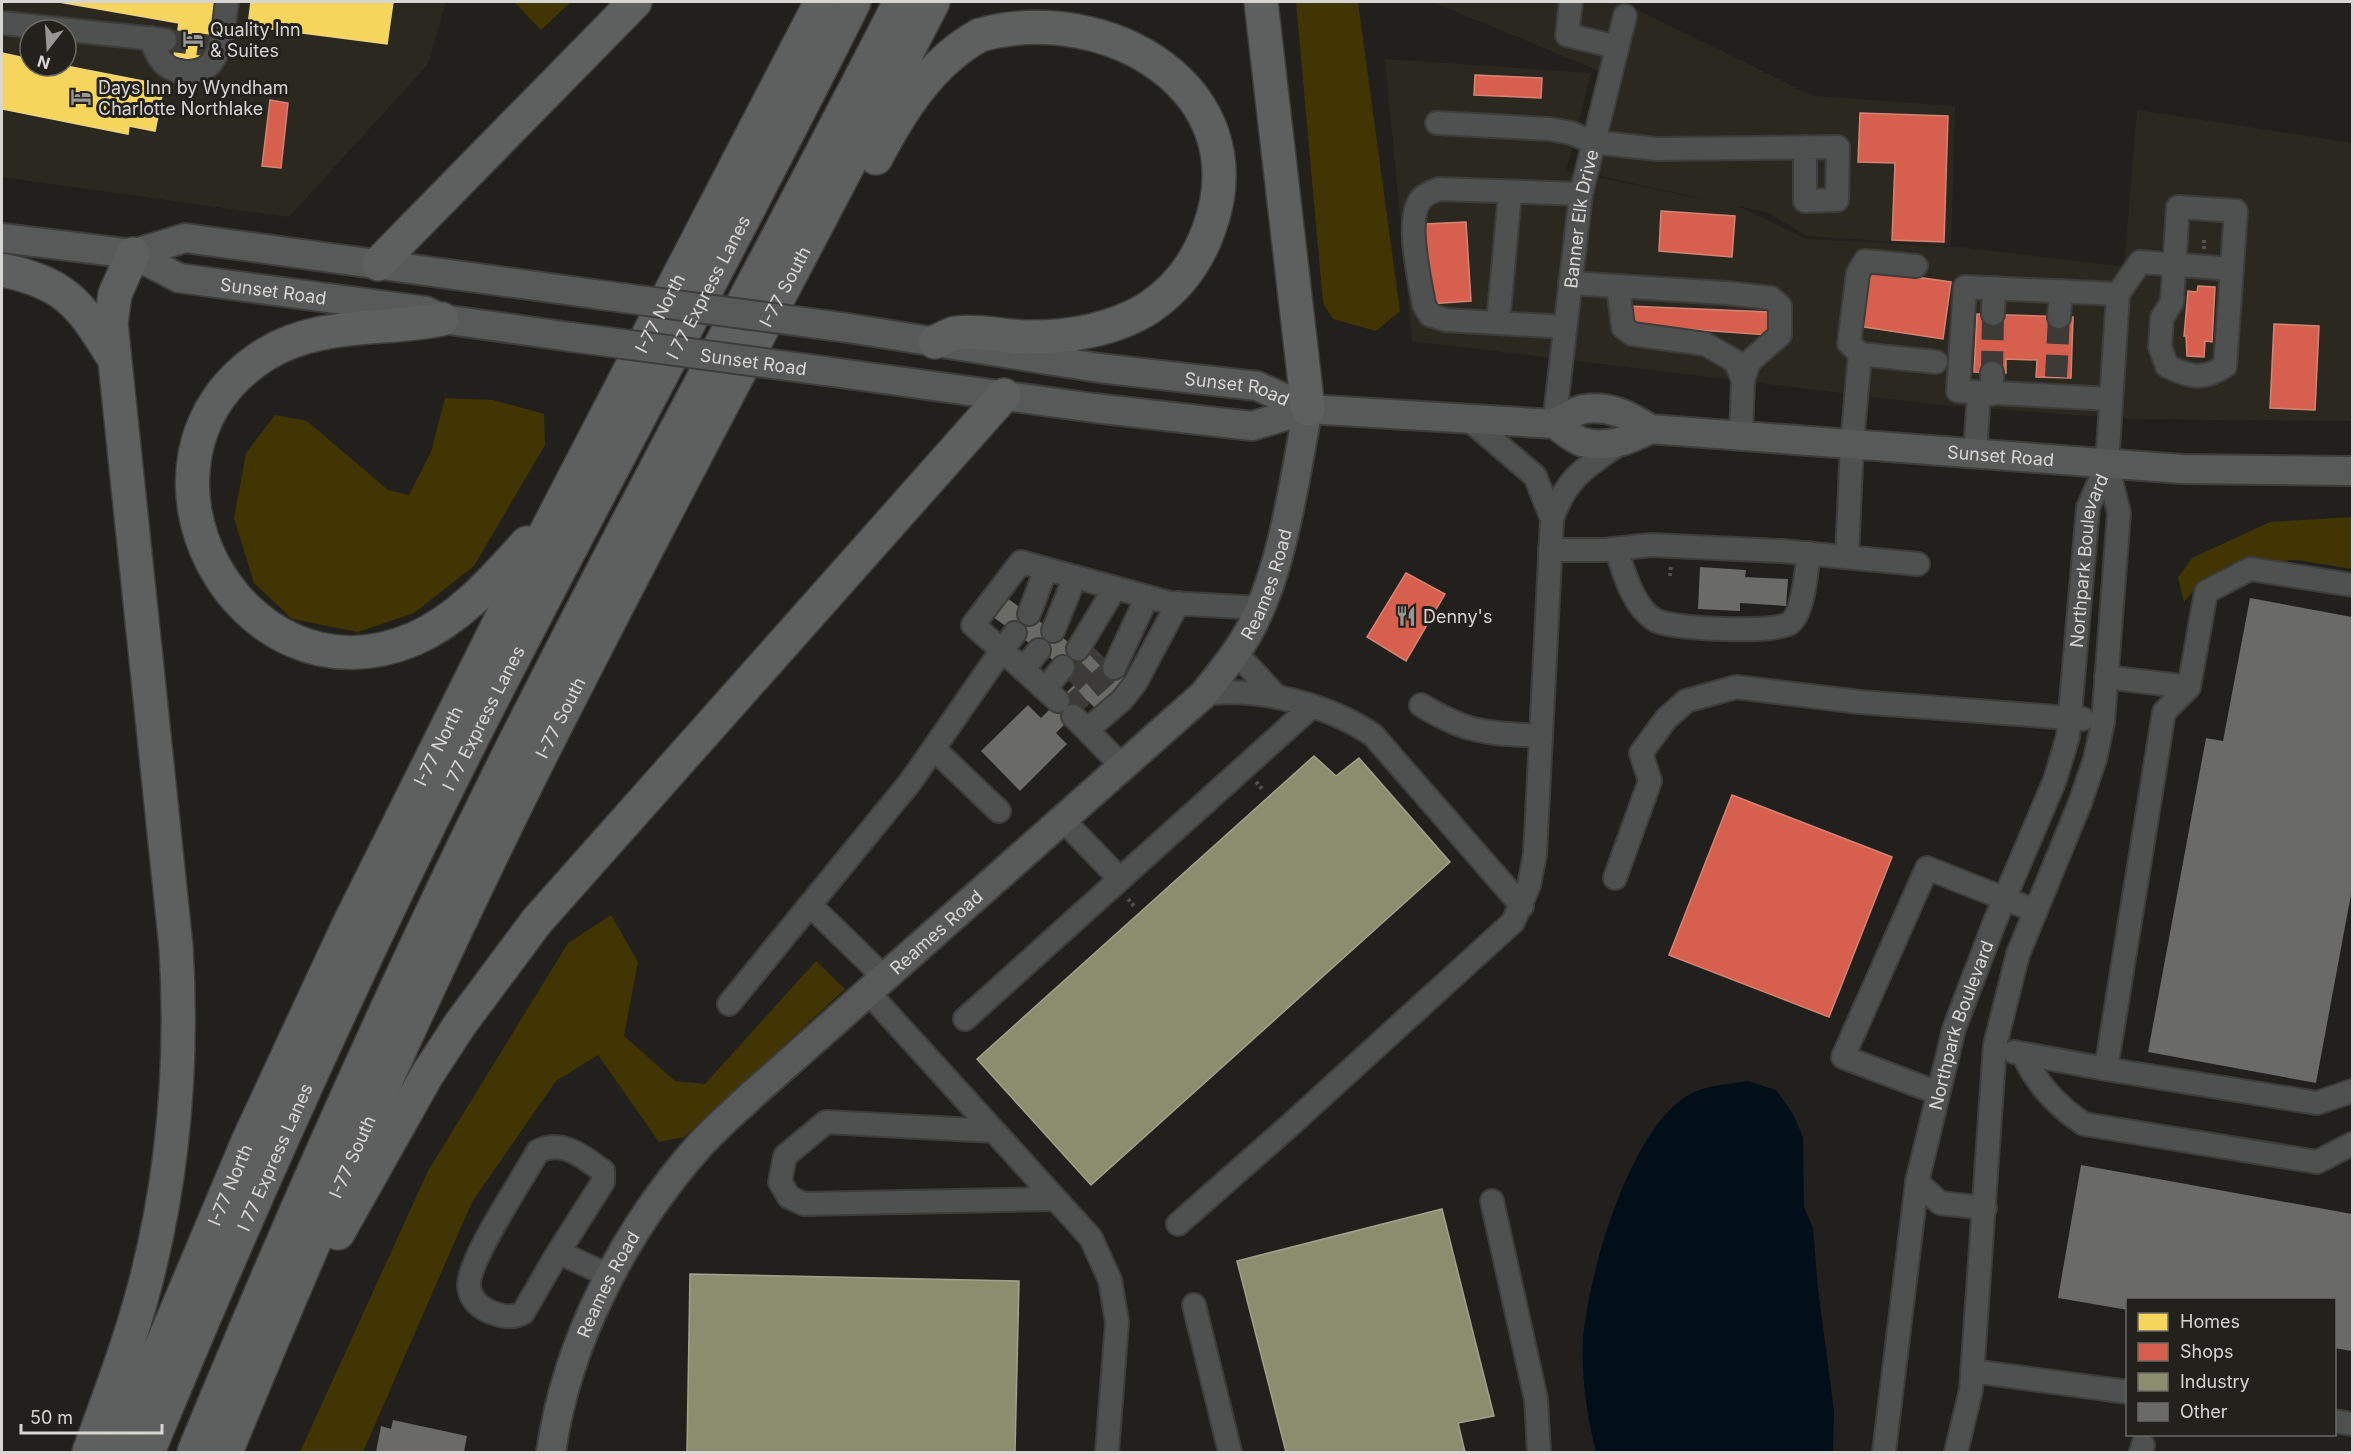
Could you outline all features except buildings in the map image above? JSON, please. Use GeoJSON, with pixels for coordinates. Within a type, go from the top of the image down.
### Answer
{"type":"FeatureCollection","features":[{"type":"Feature","properties":{"kind":"highway"},"geometry":{"type":"LineString","coordinates":[[378,264],[635,2]]}},
{"type":"Feature","properties":{"kind":"highway","name":"I-77 North"},"geometry":{"type":"LineString","coordinates":[[117,1452],[205,1241],[307,1012],[449,720],[822,2]]}},
{"type":"Feature","properties":{"kind":"highway","name":"I 77 Express Lanes"},"geometry":{"type":"LineString","coordinates":[[148,1452],[245,1222],[374,938],[531,624],[854,2]]}},
{"type":"Feature","properties":{"kind":"highway"},"geometry":{"type":"LineString","coordinates":[[194,1452],[314,1168],[466,841],[571,632],[900,2]]}},
{"type":"Feature","properties":{"kind":"highway","name":"I-77 South"},"geometry":{"type":"LineString","coordinates":[[226,1452],[341,1179],[477,885],[577,685],[818,218],[933,2]]}},
{"type":"Feature","properties":{"kind":"highway"},"geometry":{"type":"LineString","coordinates":[[1261,2],[1308,409]]}},
{"type":"Feature","properties":{"kind":"highway"},"geometry":{"type":"LineString","coordinates":[[818,218],[860,187],[890,132],[931,74],[964,45],[997,27],[1049,15],[1098,20],[1143,39],[1180,70],[1199,96],[1211,125],[1220,172],[1216,205],[1205,240],[1198,256],[1177,284],[1136,315],[1102,327],[1057,336],[956,333],[935,342]]}},
{"type":"Feature","properties":{"kind":"highway"},"geometry":{"type":"LineString","coordinates":[[89,1452],[134,1324],[155,1241],[169,1164],[180,1043],[176,947],[111,313],[115,294],[133,254]]}},
{"type":"Feature","properties":{"kind":"highway"},"geometry":{"type":"LineString","coordinates":[[2,270],[36,279],[67,296],[90,320],[114,358]]}},
{"type":"Feature","properties":{"kind":"highway"},"geometry":{"type":"LineString","coordinates":[[442,319],[415,325],[359,327],[303,339],[266,354],[237,378],[213,410],[194,464],[192,482],[195,518],[212,565],[244,607],[278,631],[313,646],[364,651],[399,644],[447,620],[494,580],[557,511]]}},
{"type":"Feature","properties":{"kind":"highway"},"geometry":{"type":"LineString","coordinates":[[258,1373],[427,1075],[498,972],[580,871],[1004,395]]}},
{"type":"Feature","properties":{"kind":"main road","name":"Sunset Road"},"geometry":{"type":"LineString","coordinates":[[2,238],[133,254],[179,278],[426,311],[442,319],[1252,426],[1308,409],[1554,424],[1581,442],[1620,444],[1650,429]]}},
{"type":"Feature","properties":{"kind":"main road","name":"Sunset Road"},"geometry":{"type":"LineString","coordinates":[[133,254],[185,238],[848,328],[1099,368],[1257,386],[1308,409]]}},
{"type":"Feature","properties":{"kind":"main road","name":"Reames Road"},"geometry":{"type":"LineString","coordinates":[[551,1452],[566,1385],[587,1327],[610,1276],[665,1188],[699,1146],[752,1095],[1204,694],[1236,653],[1260,608],[1284,534],[1308,409]]}},
{"type":"Feature","properties":{"kind":"main road","name":"Sunset Road"},"geometry":{"type":"LineString","coordinates":[[1554,424],[1583,409],[1621,411],[1650,429],[2107,464],[2256,471],[2352,471]]}},
{"type":"Feature","properties":{"kind":"street"},"geometry":{"type":"LineString","coordinates":[[2,23],[158,39],[155,52],[167,67],[184,72],[200,70],[212,63],[220,47],[227,2]]}},
{"type":"Feature","properties":{"kind":"street"},"geometry":{"type":"LineString","coordinates":[[1570,2],[1567,35],[1617,47]]}},
{"type":"Feature","properties":{"kind":"street","name":"Banner Elk Drive"},"geometry":{"type":"LineString","coordinates":[[1554,424],[1581,194],[1625,16]]}},
{"type":"Feature","properties":{"kind":"street"},"geometry":{"type":"LineString","coordinates":[[1437,123],[1549,129],[1570,133],[1592,142],[1657,149],[1805,147]]}},
{"type":"Feature","properties":{"kind":"street"},"geometry":{"type":"LineString","coordinates":[[1565,327],[1446,320],[1431,315],[1424,305],[1413,224],[1415,209],[1423,197],[1439,189],[1581,194]]}},
{"type":"Feature","properties":{"kind":"street"},"geometry":{"type":"LineString","coordinates":[[1498,323],[1510,193]]}},
{"type":"Feature","properties":{"kind":"street"},"geometry":{"type":"LineString","coordinates":[[2178,207],[2236,211],[2231,280],[2225,366],[2211,376],[2187,375],[2167,366],[2160,347],[2162,318],[2172,302],[2178,207]]}},
{"type":"Feature","properties":{"kind":"street"},"geometry":{"type":"LineString","coordinates":[[1916,266],[1866,261],[1858,273],[1849,343],[1860,354],[1936,362]]}},
{"type":"Feature","properties":{"kind":"street"},"geometry":{"type":"LineString","coordinates":[[2107,464],[2118,294],[2140,262],[2174,265],[2231,280]]}},
{"type":"Feature","properties":{"kind":"street"},"geometry":{"type":"LineString","coordinates":[[1570,284],[1771,298],[1780,306],[1780,334],[1749,362],[1743,380],[1741,436]]}},
{"type":"Feature","properties":{"kind":"street"},"geometry":{"type":"LineString","coordinates":[[1618,286],[1623,327],[1632,334],[1705,344],[1735,361],[1743,380]]}},
{"type":"Feature","properties":{"kind":"street"},"geometry":{"type":"LineString","coordinates":[[2111,399],[2056,387],[1988,387],[1958,391],[1965,287],[2118,294]]}},
{"type":"Feature","properties":{"kind":"street"},"geometry":{"type":"LineString","coordinates":[[1993,314],[1994,288]]}},
{"type":"Feature","properties":{"kind":"street"},"geometry":{"type":"LineString","coordinates":[[2059,317],[2061,291]]}},
{"type":"Feature","properties":{"kind":"street"},"geometry":{"type":"LineString","coordinates":[[1847,557],[1852,444],[1860,354]]}},
{"type":"Feature","properties":{"kind":"street"},"geometry":{"type":"LineString","coordinates":[[1975,454],[1988,387]]}},
{"type":"Feature","properties":{"kind":"street"},"geometry":{"type":"LineString","coordinates":[[1467,418],[1535,476],[1552,519]]}},
{"type":"Feature","properties":{"kind":"street"},"geometry":{"type":"LineString","coordinates":[[1178,1224],[1513,922],[1522,906],[1529,885],[1535,854],[1552,519],[1563,491],[1571,480],[1620,444]]}},
{"type":"Feature","properties":{"kind":"street","name":"Northpark Boulevard"},"geometry":{"type":"LineString","coordinates":[[1956,1452],[1971,1390],[1995,1045],[2018,954],[2080,803],[2095,759],[2103,722],[2119,513],[2107,464]]}},
{"type":"Feature","properties":{"kind":"street","name":"Northpark Boulevard"},"geometry":{"type":"LineString","coordinates":[[1884,1452],[1917,1182],[1954,1029],[2005,898],[2055,780],[2068,736],[2088,508],[2107,464]]}},
{"type":"Feature","properties":{"kind":"street"},"geometry":{"type":"LineString","coordinates":[[1550,550],[1616,549],[1651,545],[1809,553],[1918,564]]}},
{"type":"Feature","properties":{"kind":"street"},"geometry":{"type":"LineString","coordinates":[[1616,549],[1626,578],[1643,609],[1656,621],[1745,631],[1780,629],[1791,623],[1802,596],[1809,553]]}},
{"type":"Feature","properties":{"kind":"street"},"geometry":{"type":"LineString","coordinates":[[1123,767],[1065,697],[1024,668],[1009,641],[973,625],[1021,562],[1178,603],[1260,608]]}},
{"type":"Feature","properties":{"kind":"street"},"geometry":{"type":"LineString","coordinates":[[1029,614],[1046,569]]}},
{"type":"Feature","properties":{"kind":"street"},"geometry":{"type":"LineString","coordinates":[[2106,1069],[2164,712],[2189,687],[2206,592],[2250,569],[2352,585]]}},
{"type":"Feature","properties":{"kind":"street"},"geometry":{"type":"LineString","coordinates":[[1053,631],[1075,577]]}},
{"type":"Feature","properties":{"kind":"street"},"geometry":{"type":"LineString","coordinates":[[1078,649],[1115,588]]}},
{"type":"Feature","properties":{"kind":"street"},"geometry":{"type":"LineString","coordinates":[[1107,661],[1130,634],[1148,597]]}},
{"type":"Feature","properties":{"kind":"street"},"geometry":{"type":"LineString","coordinates":[[1065,697],[1122,700],[1136,682],[1178,603]]}},
{"type":"Feature","properties":{"kind":"street"},"geometry":{"type":"LineString","coordinates":[[729,1004],[911,781],[1009,641]]}},
{"type":"Feature","properties":{"kind":"street"},"geometry":{"type":"LineString","coordinates":[[1024,668],[1039,650]]}},
{"type":"Feature","properties":{"kind":"street"},"geometry":{"type":"LineString","coordinates":[[1236,653],[1276,696]]}},
{"type":"Feature","properties":{"kind":"street"},"geometry":{"type":"LineString","coordinates":[[2106,677],[2189,687]]}},
{"type":"Feature","properties":{"kind":"street"},"geometry":{"type":"LineString","coordinates":[[1615,878],[1650,781],[1641,753],[1666,719],[1686,701],[1736,687],[1860,702],[2070,717],[2103,722]]}},
{"type":"Feature","properties":{"kind":"street"},"geometry":{"type":"LineString","coordinates":[[1204,694],[1232,691],[1276,696],[1355,723],[1373,735],[1522,906]]}},
{"type":"Feature","properties":{"kind":"street"},"geometry":{"type":"LineString","coordinates":[[1421,705],[1450,723],[1471,730],[1541,736]]}},
{"type":"Feature","properties":{"kind":"street"},"geometry":{"type":"LineString","coordinates":[[965,1019],[1310,708]]}},
{"type":"Feature","properties":{"kind":"street"},"geometry":{"type":"LineString","coordinates":[[934,749],[999,811]]}},
{"type":"Feature","properties":{"kind":"street"},"geometry":{"type":"LineString","coordinates":[[1063,820],[1120,879]]}},
{"type":"Feature","properties":{"kind":"street"},"geometry":{"type":"LineString","coordinates":[[1938,1093],[1843,1057],[1927,868],[2036,911]]}},
{"type":"Feature","properties":{"kind":"street"},"geometry":{"type":"LineString","coordinates":[[810,905],[994,1131],[1091,1238],[1110,1280],[1117,1322],[1107,1452]]}},
{"type":"Feature","properties":{"kind":"street"},"geometry":{"type":"LineString","coordinates":[[1995,1045],[2024,1056],[2317,1103],[2352,1091]]}},
{"type":"Feature","properties":{"kind":"street"},"geometry":{"type":"LineString","coordinates":[[2024,1056],[2033,1077],[2062,1109],[2084,1124],[2317,1162],[2352,1144]]}},
{"type":"Feature","properties":{"kind":"street"},"geometry":{"type":"LineString","coordinates":[[994,1131],[826,1122],[785,1156],[780,1182],[789,1197],[804,1204],[1056,1199]]}},
{"type":"Feature","properties":{"kind":"street"},"geometry":{"type":"LineString","coordinates":[[550,1146],[569,1149],[603,1171],[603,1182],[556,1256],[523,1313],[515,1317],[502,1316],[479,1307],[473,1298],[469,1288],[470,1278],[477,1259],[538,1151],[550,1146]]}},
{"type":"Feature","properties":{"kind":"street"},"geometry":{"type":"LineString","coordinates":[[1917,1182],[1941,1203],[1985,1208]]}},
{"type":"Feature","properties":{"kind":"street"},"geometry":{"type":"LineString","coordinates":[[1492,1201],[1536,1399],[1539,1452]]}},
{"type":"Feature","properties":{"kind":"street"},"geometry":{"type":"LineString","coordinates":[[556,1256],[573,1258],[610,1276]]}},
{"type":"Feature","properties":{"kind":"street"},"geometry":{"type":"LineString","coordinates":[[1194,1305],[1230,1452]]}},
{"type":"Feature","properties":{"kind":"street"},"geometry":{"type":"LineString","coordinates":[[1972,1371],[2126,1392]]}},
{"type":"Feature","properties":{"kind":"street"},"geometry":{"type":"LineString","coordinates":[[2336,1421],[2352,1424]]}},
{"type":"Feature","properties":{"kind":"shaded area"},"geometry":{"type":"Polygon","coordinates":[[[2,2],[446,2],[428,64],[289,217],[2,177],[2,2]]]}},
{"type":"Feature","properties":{"kind":"shaded area"},"geometry":{"type":"Polygon","coordinates":[[[514,2],[571,2],[541,30],[514,2]]]}},
{"type":"Feature","properties":{"kind":"shaded area"},"geometry":{"type":"Polygon","coordinates":[[[1296,2],[1358,2],[1400,311],[1376,331],[1333,319],[1323,303],[1296,2]]]}},
{"type":"Feature","properties":{"kind":"shaded area"},"geometry":{"type":"Polygon","coordinates":[[[1433,2],[1622,2],[1813,96],[1955,106],[1951,246],[1807,236],[1767,212],[1738,206],[1806,239],[1959,247],[2124,267],[2137,110],[2352,143],[2352,421],[2129,419],[1940,405],[1412,341],[1385,59],[1591,73],[1566,171],[1727,204],[1596,175],[1621,80],[1433,2]]]}},
{"type":"Feature","properties":{"kind":"shaded area"},"geometry":{"type":"Polygon","coordinates":[[[445,398],[493,400],[544,414],[545,445],[474,566],[414,613],[358,632],[292,619],[254,583],[234,518],[246,453],[275,415],[307,421],[388,490],[409,495],[431,452],[445,398]]]}},
{"type":"Feature","properties":{"kind":"shaded area"},"geometry":{"type":"Polygon","coordinates":[[[2352,517],[2352,569],[2298,560],[2243,563],[2199,584],[2184,602],[2178,578],[2192,558],[2270,522],[2352,517]]]}},
{"type":"Feature","properties":{"kind":"shaded area"},"geometry":{"type":"Polygon","coordinates":[[[611,915],[638,962],[624,1036],[675,1081],[705,1084],[816,961],[845,989],[684,1137],[659,1142],[598,1055],[556,1081],[472,1202],[363,1452],[300,1452],[428,1171],[568,943],[611,915]]]}},
{"type":"Feature","properties":{"kind":"shaded area"},"geometry":{"type":"Polygon","coordinates":[[[1748,1081],[1776,1090],[1793,1114],[1803,1137],[1804,1207],[1813,1228],[1818,1289],[1834,1411],[1833,1452],[1596,1452],[1585,1396],[1583,1339],[1594,1277],[1617,1202],[1651,1134],[1671,1108],[1694,1092],[1714,1086],[1748,1081]]]}},
{"type":"Feature","properties":{"kind":"tunnel"},"geometry":{"type":"LineString","coordinates":[[165,40],[221,47]]}},
{"type":"Feature","properties":{"kind":"tunnel"},"geometry":{"type":"LineString","coordinates":[[1992,373],[1993,314]]}},
{"type":"Feature","properties":{"kind":"tunnel"},"geometry":{"type":"LineString","coordinates":[[2056,377],[2059,317]]}},
{"type":"Feature","properties":{"kind":"tunnel"},"geometry":{"type":"LineString","coordinates":[[1071,683],[1100,654]]}},
{"type":"Feature","properties":{"kind":"tunnel"},"geometry":{"type":"LineString","coordinates":[[1066,710],[1114,668]]}},
{"type":"Feature","properties":{"kind":"place","name":"Quality Inn & Suites"},"geometry":{"type":"Point","coordinates":[193,39]}},
{"type":"Feature","properties":{"kind":"place","name":"Days Inn by Wyndham Charlotte Northlake"},"geometry":{"type":"Point","coordinates":[81,97]}},
{"type":"Feature","properties":{"kind":"place","name":"Denny's"},"geometry":{"type":"Point","coordinates":[1406,616]}}]}
